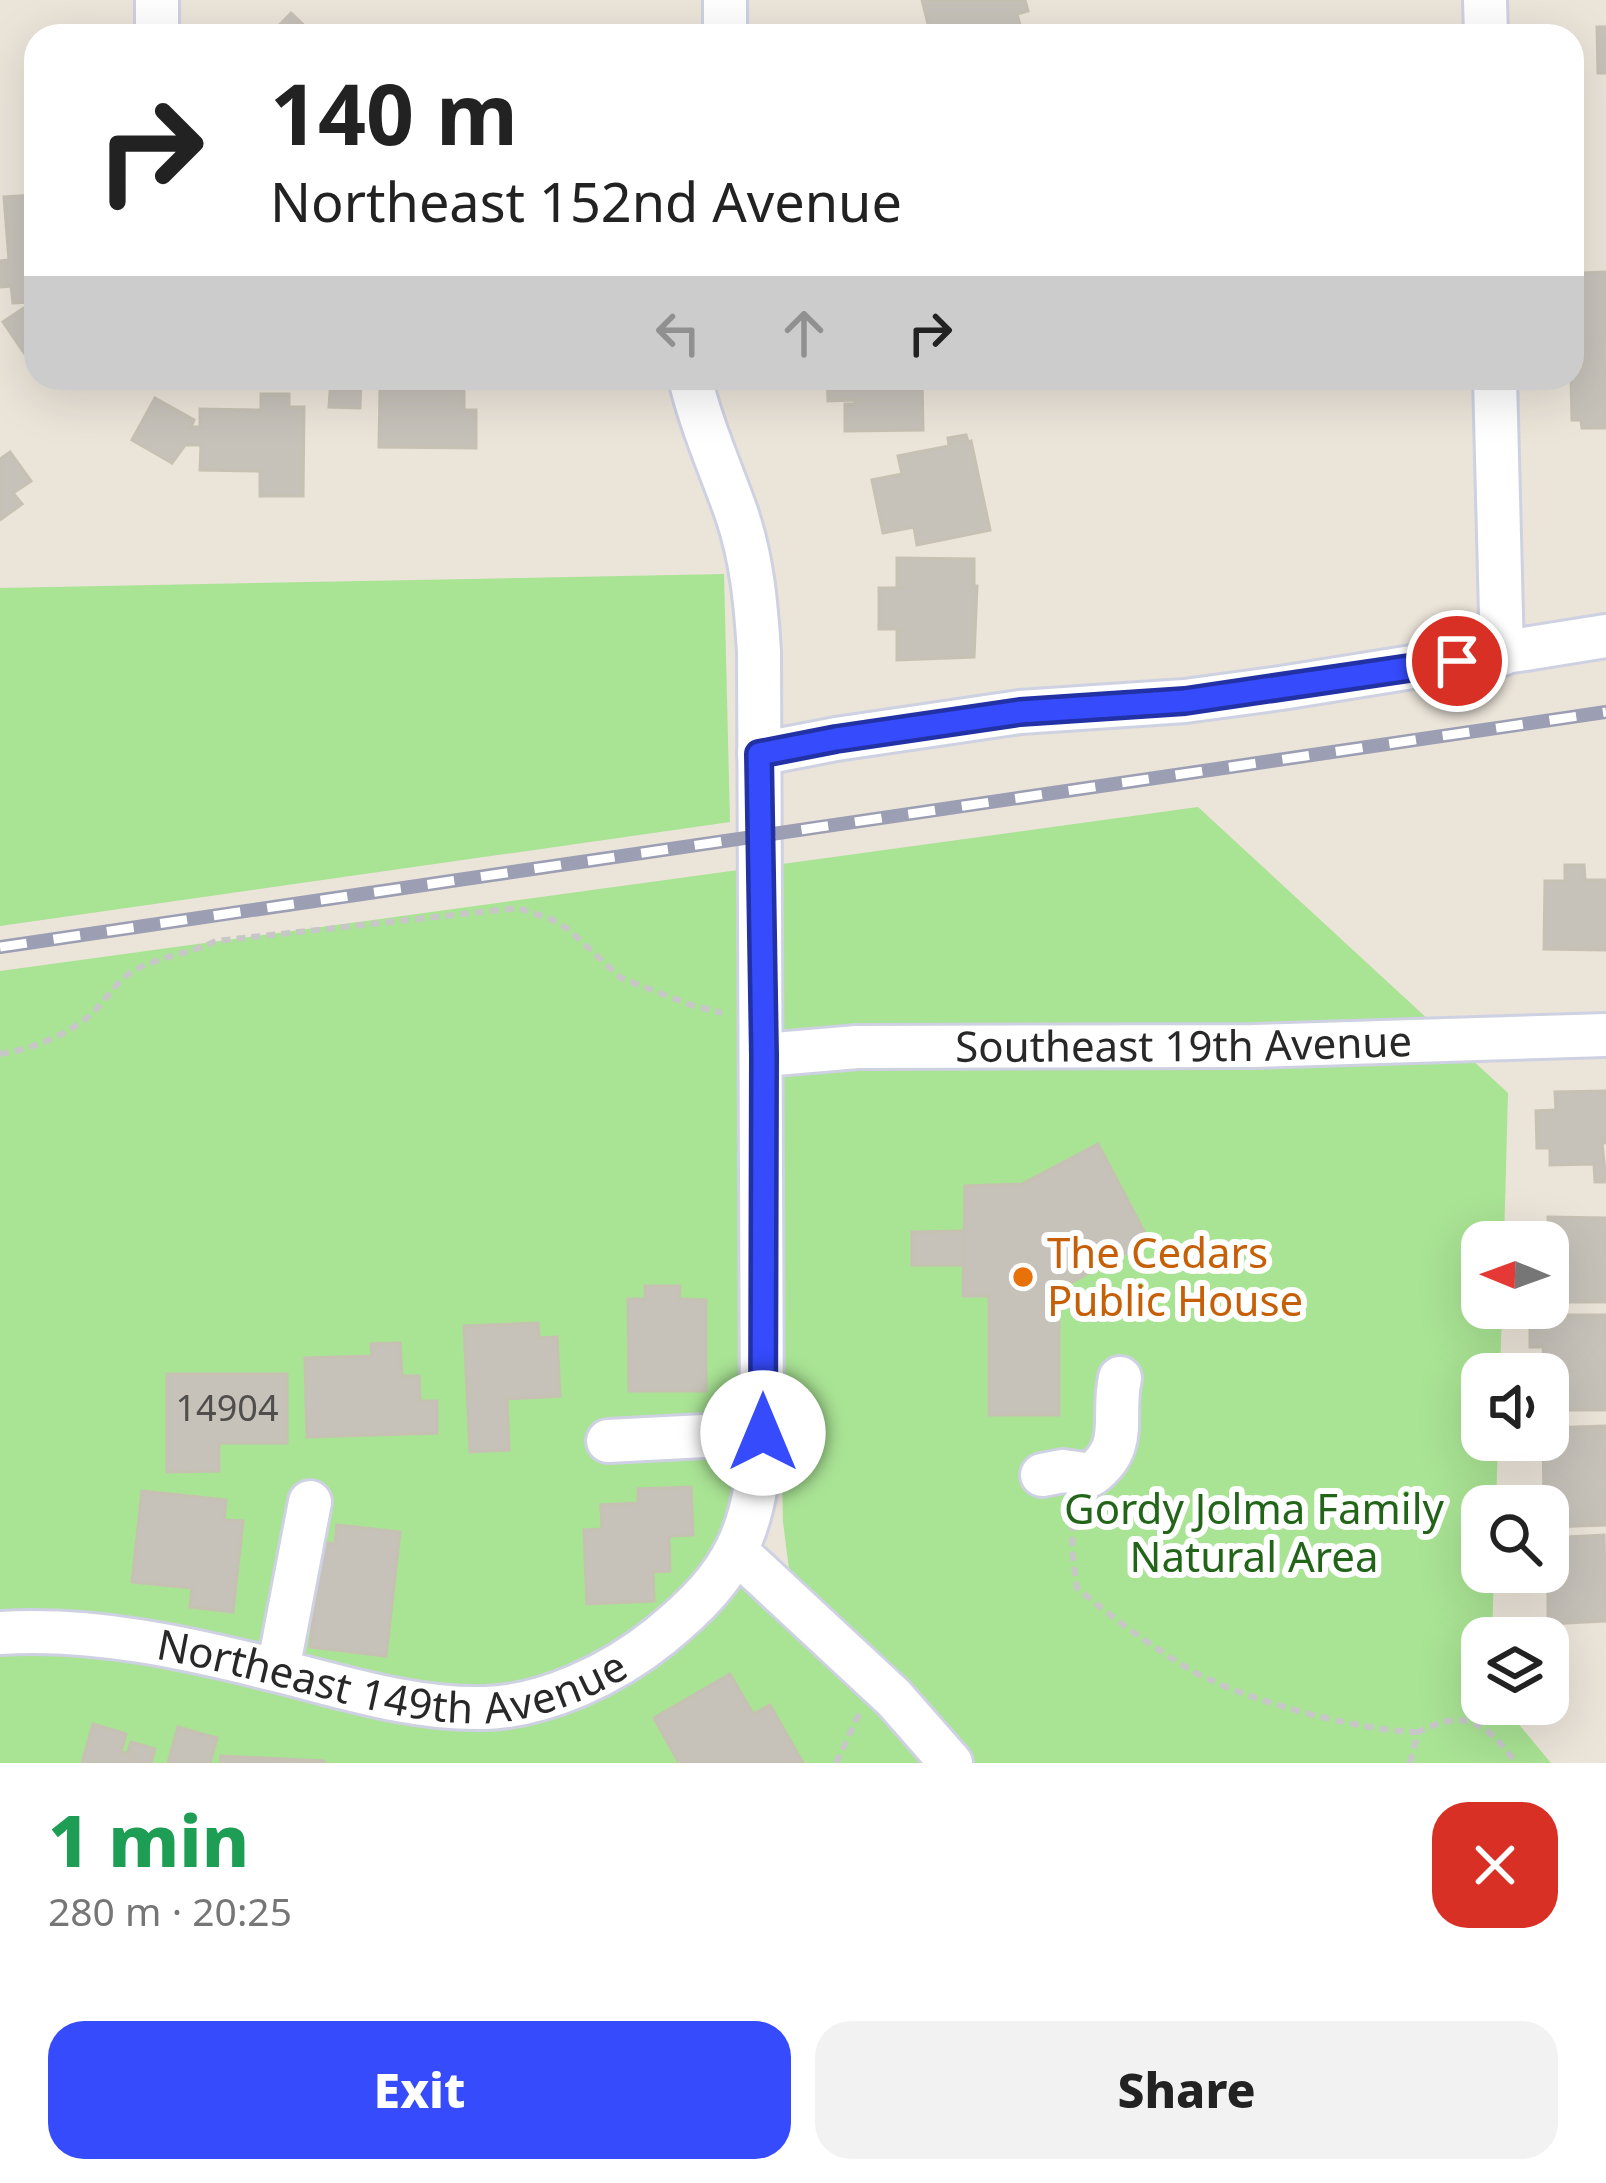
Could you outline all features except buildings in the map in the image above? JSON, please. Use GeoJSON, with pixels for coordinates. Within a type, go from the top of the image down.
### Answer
{"type":"FeatureCollection","features":[{"type":"Feature","properties":{"kind":"street"},"geometry":{"type":"LineString","coordinates":[[693,390],[737,517],[754,584],[764,1055],[763,1433],[752,1518],[736,1552],[879,1684],[951,1763]]}},
{"type":"Feature","properties":{"kind":"street"},"geometry":{"type":"LineString","coordinates":[[1495,390],[1502,654]]}},
{"type":"Feature","properties":{"kind":"street"},"geometry":{"type":"LineString","coordinates":[[759,754],[1020,712],[1185,701],[1606,636]]}},
{"type":"Feature","properties":{"kind":"street","name":"Southeast 19th Avenue"},"geometry":{"type":"LineString","coordinates":[[764,1055],[857,1047],[1253,1046],[1606,1035]]}},
{"type":"Feature","properties":{"kind":"street"},"geometry":{"type":"LineString","coordinates":[[1042,1475],[1063,1471],[1091,1475],[1109,1462],[1118,1433],[1120,1378]]}},
{"type":"Feature","properties":{"kind":"street"},"geometry":{"type":"LineString","coordinates":[[608,1441],[763,1433]]}},
{"type":"Feature","properties":{"kind":"street"},"geometry":{"type":"LineString","coordinates":[[278,1670],[310,1502]]}},
{"type":"Feature","properties":{"kind":"street","name":"Northeast 149th Avenue"},"geometry":{"type":"LineString","coordinates":[[0,1633],[88,1634],[158,1643],[372,1694],[487,1708],[569,1688],[645,1648],[707,1591],[736,1552]]}},
{"type":"Feature","properties":{"kind":"path"},"geometry":{"type":"LineString","coordinates":[[0,1054],[45,1042],[89,1016],[131,971],[163,958],[187,956],[216,941],[518,908],[568,929],[621,978],[691,1005],[733,1015]]}},
{"type":"Feature","properties":{"kind":"path"},"geometry":{"type":"LineString","coordinates":[[1084,1474],[1073,1509],[1077,1588],[1187,1669],[1378,1731],[1418,1732],[1440,1721],[1461,1718],[1485,1727],[1516,1763]]}},
{"type":"Feature","properties":{"kind":"path"},"geometry":{"type":"LineString","coordinates":[[836,1763],[851,1726],[879,1684]]}},
{"type":"Feature","properties":{"kind":"path"},"geometry":{"type":"LineString","coordinates":[[1410,1763],[1418,1732]]}},
{"type":"Feature","properties":{"kind":"green space"},"geometry":{"type":"Polygon","coordinates":[[[724,574],[730,822],[0,926],[0,588],[724,574]]]}},
{"type":"Feature","properties":{"kind":"green space","name":"Gordy Jolma Family Natural Area"},"geometry":{"type":"Polygon","coordinates":[[[1198,807],[1508,1093],[1505,1221],[1461,1221],[1461,1329],[1501,1329],[1501,1353],[1461,1353],[1461,1461],[1497,1461],[1497,1485],[1461,1485],[1461,1593],[1493,1593],[1493,1617],[1461,1617],[1461,1725],[1519,1725],[1551,1763],[0,1763],[0,971],[1198,807]],[[1098,1144],[1022,1184],[965,1186],[963,1295],[989,1296],[989,1414],[1058,1415],[1059,1289],[1149,1240],[1098,1144]],[[777,1210],[740,1211],[740,1477],[730,1520],[853,1641],[789,1569],[783,1522],[777,1210]]]}},
{"type":"Feature","properties":{"kind":"railway"},"geometry":{"type":"LineString","coordinates":[[0,947],[1606,712]]}},
{"type":"Feature","properties":{"kind":"place","name":"The Cedars Public House"},"geometry":{"type":"Point","coordinates":[1023,1277]}},
{"type":"Feature","properties":{"kind":"route"},"geometry":{"type":"LineString","coordinates":[[763,1433],[759,754],[1020,712],[1185,701],[1457,661]]}}]}
